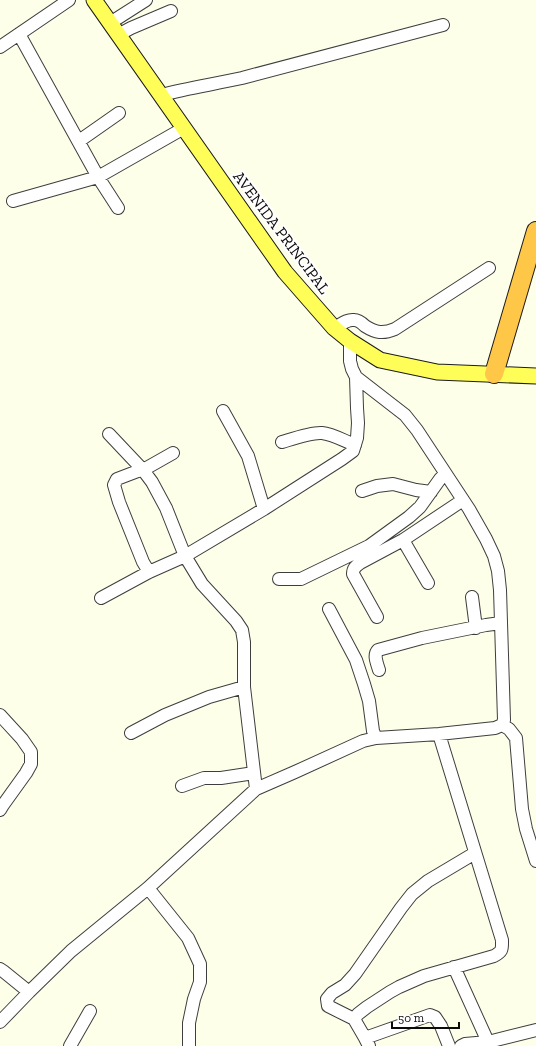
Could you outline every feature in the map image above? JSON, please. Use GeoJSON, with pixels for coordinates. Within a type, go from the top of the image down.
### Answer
{"type":"FeatureCollection","features":[{"type":"Feature","properties":{"kind":"highway"},"geometry":{"type":"LineString","coordinates":[[491,370],[508,328],[536,231]]}},
{"type":"Feature","properties":{"kind":"main road","name":"AVENIDA PRINCIPAL"},"geometry":{"type":"LineString","coordinates":[[94,0],[285,272],[334,328],[380,360],[437,372],[491,370],[536,376]]}},
{"type":"Feature","properties":{"kind":"street"},"geometry":{"type":"LineString","coordinates":[[0,46],[69,0]]}},
{"type":"Feature","properties":{"kind":"street"},"geometry":{"type":"LineString","coordinates":[[114,29],[146,0]]}},
{"type":"Feature","properties":{"kind":"street"},"geometry":{"type":"LineString","coordinates":[[114,29],[131,28],[171,11]]}},
{"type":"Feature","properties":{"kind":"street"},"geometry":{"type":"LineString","coordinates":[[160,94],[242,78],[443,25]]}},
{"type":"Feature","properties":{"kind":"street"},"geometry":{"type":"LineString","coordinates":[[19,34],[98,177],[118,208]]}},
{"type":"Feature","properties":{"kind":"street"},"geometry":{"type":"LineString","coordinates":[[78,141],[119,114]]}},
{"type":"Feature","properties":{"kind":"street"},"geometry":{"type":"LineString","coordinates":[[13,201],[98,177],[184,128]]}},
{"type":"Feature","properties":{"kind":"street"},"geometry":{"type":"LineString","coordinates":[[334,328],[350,320],[355,320],[379,333],[395,329],[489,268]]}},
{"type":"Feature","properties":{"kind":"street"},"geometry":{"type":"LineString","coordinates":[[101,598],[149,572],[185,556],[264,509],[352,451],[357,438],[358,423],[356,377],[350,360],[350,340]]}},
{"type":"Feature","properties":{"kind":"street"},"geometry":{"type":"LineString","coordinates":[[0,1022],[71,951],[148,888],[256,789],[363,741],[376,738],[439,734],[495,728],[502,725],[504,720],[501,623],[498,571],[494,556],[469,509],[417,430],[405,415],[356,377]]}},
{"type":"Feature","properties":{"kind":"street"},"geometry":{"type":"LineString","coordinates":[[223,411],[248,456],[264,509]]}},
{"type":"Feature","properties":{"kind":"street"},"geometry":{"type":"LineString","coordinates":[[282,442],[322,433],[337,437],[354,445]]}},
{"type":"Feature","properties":{"kind":"street"},"geometry":{"type":"LineString","coordinates":[[109,434],[143,470],[152,482],[166,508],[185,556],[202,584],[236,621],[242,630],[244,642],[244,687],[256,789]]}},
{"type":"Feature","properties":{"kind":"street"},"geometry":{"type":"LineString","coordinates":[[149,572],[143,562],[119,502],[114,485],[117,479],[143,470],[173,453]]}},
{"type":"Feature","properties":{"kind":"street"},"geometry":{"type":"LineString","coordinates":[[279,579],[301,579],[369,546],[409,518],[420,507],[445,474]]}},
{"type":"Feature","properties":{"kind":"street"},"geometry":{"type":"LineString","coordinates":[[362,491],[377,486],[393,484],[431,492]]}},
{"type":"Feature","properties":{"kind":"street"},"geometry":{"type":"LineString","coordinates":[[378,617],[353,574],[354,567],[402,540],[463,500]]}},
{"type":"Feature","properties":{"kind":"street"},"geometry":{"type":"LineString","coordinates":[[402,540],[428,583]]}},
{"type":"Feature","properties":{"kind":"street"},"geometry":{"type":"LineString","coordinates":[[472,596],[476,628]]}},
{"type":"Feature","properties":{"kind":"street"},"geometry":{"type":"LineString","coordinates":[[329,609],[356,660],[369,701],[373,731],[376,738]]}},
{"type":"Feature","properties":{"kind":"street"},"geometry":{"type":"LineString","coordinates":[[379,670],[375,656],[378,650],[422,638],[501,623]]}},
{"type":"Feature","properties":{"kind":"street"},"geometry":{"type":"LineString","coordinates":[[131,733],[172,712],[209,697],[244,687]]}},
{"type":"Feature","properties":{"kind":"street"},"geometry":{"type":"LineString","coordinates":[[0,716],[22,739],[31,752],[31,764],[0,810]]}},
{"type":"Feature","properties":{"kind":"street"},"geometry":{"type":"LineString","coordinates":[[502,725],[509,729],[516,738],[522,809],[526,829],[536,861]]}},
{"type":"Feature","properties":{"kind":"street"},"geometry":{"type":"LineString","coordinates":[[354,1019],[367,1007],[399,987],[424,976],[494,956],[500,953],[502,949],[502,940],[439,734]]}},
{"type":"Feature","properties":{"kind":"street"},"geometry":{"type":"LineString","coordinates":[[182,786],[204,778],[221,778],[254,773]]}},
{"type":"Feature","properties":{"kind":"street"},"geometry":{"type":"LineString","coordinates":[[449,1046],[441,1026],[435,1017],[430,1015],[367,1042],[354,1019],[328,1006],[327,999],[332,993],[345,985],[355,974],[412,894],[428,881],[475,853]]}},
{"type":"Feature","properties":{"kind":"street"},"geometry":{"type":"LineString","coordinates":[[148,888],[188,938],[200,964],[200,982],[188,1023],[189,1046]]}},
{"type":"Feature","properties":{"kind":"street"},"geometry":{"type":"LineString","coordinates":[[454,967],[488,1042]]}},
{"type":"Feature","properties":{"kind":"street"},"geometry":{"type":"LineString","coordinates":[[0,969],[29,992]]}},
{"type":"Feature","properties":{"kind":"street"},"geometry":{"type":"LineString","coordinates":[[70,1046],[90,1010]]}},
{"type":"Feature","properties":{"kind":"street"},"geometry":{"type":"LineString","coordinates":[[461,1046],[465,1044],[488,1042],[536,1030]]}}]}
